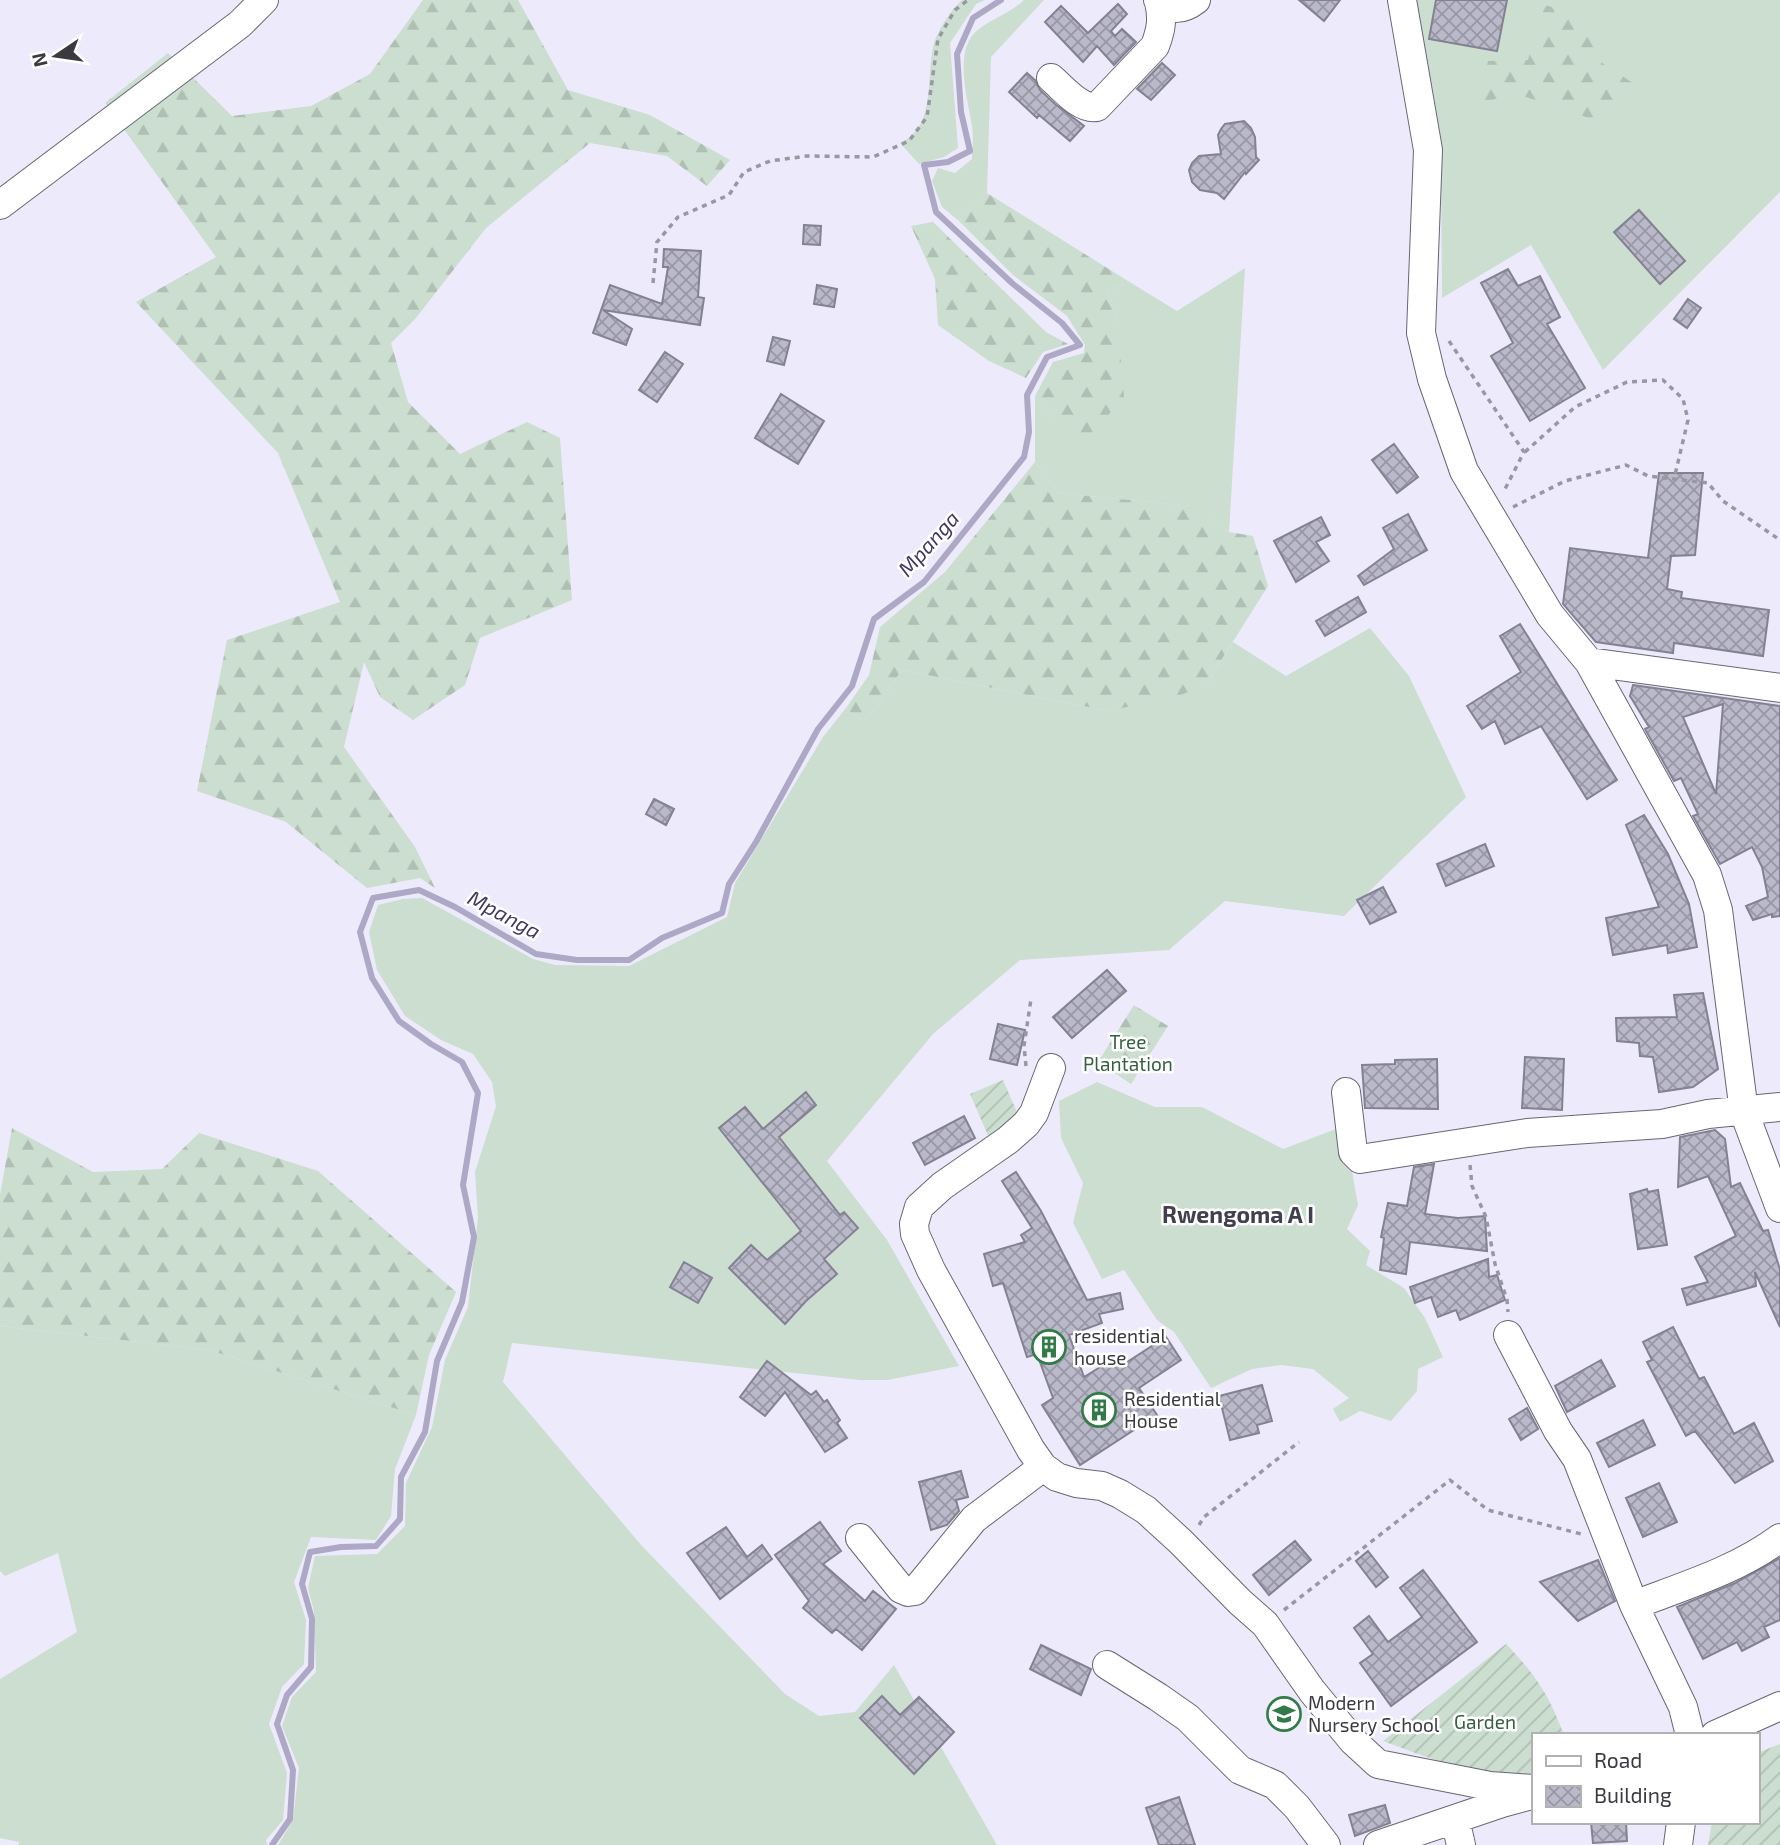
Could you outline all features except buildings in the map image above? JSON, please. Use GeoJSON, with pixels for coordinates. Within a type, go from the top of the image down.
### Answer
{"type":"FeatureCollection","features":[{"type":"Feature","properties":{"kind":"street"},"geometry":{"type":"LineString","coordinates":[[0,205],[240,24],[264,0]]}},
{"type":"Feature","properties":{"kind":"street"},"geometry":{"type":"LineString","coordinates":[[1158,1],[1179,9],[1196,0]]}},
{"type":"Feature","properties":{"kind":"street"},"geometry":{"type":"LineString","coordinates":[[1402,0],[1428,150],[1421,333],[1432,379],[1464,471],[1490,518],[1550,615],[1589,662],[1707,875],[1714,895],[1744,1112],[1780,1208]]}},
{"type":"Feature","properties":{"kind":"street"},"geometry":{"type":"LineString","coordinates":[[1051,78],[1083,105],[1097,107],[1154,46],[1160,33],[1162,16],[1158,1]]}},
{"type":"Feature","properties":{"kind":"street"},"geometry":{"type":"LineString","coordinates":[[1589,662],[1780,688]]}},
{"type":"Feature","properties":{"kind":"street"},"geometry":{"type":"LineString","coordinates":[[1038,1068],[1034,1113],[1026,1124],[1008,1140],[942,1186],[919,1207],[914,1224],[915,1234],[931,1270],[1013,1420],[1043,1467],[1058,1477],[1076,1483],[1102,1486],[1146,1510],[1265,1624],[1312,1691],[1353,1741],[1378,1764],[1490,1786],[1532,1789]]}},
{"type":"Feature","properties":{"kind":"street"},"geometry":{"type":"LineString","coordinates":[[1346,1092],[1353,1152],[1360,1159],[1467,1142],[1564,1130],[1649,1126],[1708,1114],[1780,1107]]}},
{"type":"Feature","properties":{"kind":"street"},"geometry":{"type":"LineString","coordinates":[[1508,1335],[1558,1432],[1577,1459],[1634,1605],[1682,1707],[1689,1733]]}},
{"type":"Feature","properties":{"kind":"street"},"geometry":{"type":"LineString","coordinates":[[860,1538],[901,1589],[915,1591],[974,1519],[1043,1467]]}},
{"type":"Feature","properties":{"kind":"street"},"geometry":{"type":"LineString","coordinates":[[1634,1605],[1719,1572],[1759,1553],[1780,1538]]}},
{"type":"Feature","properties":{"kind":"street"},"geometry":{"type":"LineString","coordinates":[[1107,1665],[1188,1718],[1240,1770],[1275,1785],[1297,1807],[1326,1845]]}},
{"type":"Feature","properties":{"kind":"street"},"geometry":{"type":"LineString","coordinates":[[1719,1733],[1780,1706]]}},
{"type":"Feature","properties":{"kind":"street"},"geometry":{"type":"LineString","coordinates":[[1378,1845],[1458,1832],[1532,1795]]}},
{"type":"Feature","properties":{"kind":"street"},"geometry":{"type":"LineString","coordinates":[[1678,1845],[1681,1824]]}},
{"type":"Feature","properties":{"kind":"path"},"geometry":{"type":"LineString","coordinates":[[653,283],[657,242],[678,217],[729,195],[744,173],[770,161],[807,156],[873,157],[909,141],[927,117],[938,39],[955,10],[968,0]]}},
{"type":"Feature","properties":{"kind":"path"},"geometry":{"type":"LineString","coordinates":[[1446,337],[1524,452]]}},
{"type":"Feature","properties":{"kind":"path"},"geometry":{"type":"LineString","coordinates":[[1490,518],[1524,452],[1575,407],[1627,382],[1663,380],[1683,398],[1688,420],[1674,479]]}},
{"type":"Feature","properties":{"kind":"path"},"geometry":{"type":"LineString","coordinates":[[1490,518],[1565,481],[1626,465],[1648,476],[1707,483],[1723,501],[1780,540]]}},
{"type":"Feature","properties":{"kind":"path"},"geometry":{"type":"LineString","coordinates":[[1031,999],[1024,1046],[1038,1068]]}},
{"type":"Feature","properties":{"kind":"path"},"geometry":{"type":"LineString","coordinates":[[1467,1142],[1472,1186],[1486,1217],[1507,1300],[1508,1335]]}},
{"type":"Feature","properties":{"kind":"path"},"geometry":{"type":"LineString","coordinates":[[1181,1542],[1204,1517],[1299,1442]]}},
{"type":"Feature","properties":{"kind":"path"},"geometry":{"type":"LineString","coordinates":[[1265,1624],[1450,1480],[1488,1510],[1610,1542]]}},
{"type":"Feature","properties":{"kind":"green space"},"geometry":{"type":"Polygon","coordinates":[[[423,0],[518,0],[568,90],[650,115],[730,160],[707,186],[667,156],[590,143],[486,228],[416,318],[391,343],[408,402],[460,454],[527,422],[560,438],[572,600],[480,638],[465,685],[413,720],[380,697],[364,662],[344,747],[415,847],[435,888],[420,878],[367,888],[286,822],[197,791],[227,640],[340,602],[278,453],[136,302],[216,257],[105,103],[168,53],[232,116],[311,106],[370,74],[423,0]]]}},
{"type":"Feature","properties":{"kind":"green space"},"geometry":{"type":"Polygon","coordinates":[[[962,0],[985,0],[976,4],[950,43],[958,148],[944,157],[919,164],[900,143],[912,135],[920,124],[928,98],[935,40],[947,18],[962,0]]]}},
{"type":"Feature","properties":{"kind":"green space"},"geometry":{"type":"Polygon","coordinates":[[[1024,0],[1044,0],[991,57],[987,193],[959,221],[942,207],[932,181],[938,168],[955,173],[972,159],[973,130],[964,75],[966,49],[979,29],[1024,0]]]}},
{"type":"Feature","properties":{"kind":"green space"},"geometry":{"type":"Polygon","coordinates":[[[1415,0],[1780,0],[1780,192],[1603,370],[1531,245],[1442,298],[1441,163],[1415,0]]]}},
{"type":"Feature","properties":{"kind":"green space"},"geometry":{"type":"Polygon","coordinates":[[[1541,4],[1602,21],[1593,57],[1633,83],[1604,123],[1517,94],[1478,103],[1488,61],[1528,60],[1541,4]]]}},
{"type":"Feature","properties":{"kind":"green space"},"geometry":{"type":"Polygon","coordinates":[[[987,193],[1128,281],[1107,292],[1118,324],[1124,397],[1082,445],[1055,421],[1035,396],[1053,362],[1084,353],[1085,345],[1067,316],[1013,275],[959,221],[987,193]]]}},
{"type":"Feature","properties":{"kind":"green space"},"geometry":{"type":"Polygon","coordinates":[[[933,222],[1046,332],[1068,344],[1043,352],[1026,378],[989,361],[938,325],[935,279],[911,226],[933,222]]]}},
{"type":"Feature","properties":{"kind":"green space"},"geometry":{"type":"Polygon","coordinates":[[[1245,268],[1229,532],[1191,506],[1058,493],[1035,462],[1035,396],[1055,421],[1118,324],[1107,292],[1128,281],[1177,311],[1245,268]]]}},
{"type":"Feature","properties":{"kind":"green space"},"geometry":{"type":"Polygon","coordinates":[[[1035,462],[1058,493],[1192,506],[1229,532],[1253,536],[1268,586],[1205,686],[1175,697],[1108,711],[902,670],[869,717],[858,719],[846,708],[869,675],[880,627],[945,572],[1035,462]]]}},
{"type":"Feature","properties":{"kind":"green space"},"geometry":{"type":"Polygon","coordinates":[[[1370,628],[1409,676],[1466,797],[1344,916],[1225,901],[1169,950],[1020,960],[933,1034],[827,1161],[887,1240],[959,1366],[887,1380],[860,1380],[512,1343],[503,1382],[642,1546],[785,1694],[819,1716],[855,1712],[894,1665],[997,1845],[278,1845],[293,1820],[299,1768],[282,1726],[292,1697],[316,1672],[314,1611],[308,1588],[315,1556],[377,1554],[405,1526],[406,1483],[432,1427],[445,1360],[468,1307],[478,1217],[475,1172],[496,1106],[492,1082],[473,1054],[441,1040],[405,1016],[377,970],[369,932],[378,905],[422,898],[533,959],[555,965],[629,966],[727,917],[735,883],[823,737],[846,708],[858,719],[869,717],[902,670],[1108,711],[1205,686],[1233,642],[1286,676],[1370,628]]]}},
{"type":"Feature","properties":{"kind":"green space","name":"Tree Plantation"},"geometry":{"type":"Polygon","coordinates":[[[1134,1005],[1168,1026],[1131,1084],[1098,1062],[1134,1005]]]}},
{"type":"Feature","properties":{"kind":"green space"},"geometry":{"type":"Polygon","coordinates":[[[1003,1080],[1023,1126],[990,1140],[970,1094],[1003,1080]]]}},
{"type":"Feature","properties":{"kind":"green space"},"geometry":{"type":"Polygon","coordinates":[[[1097,1082],[1155,1107],[1202,1107],[1283,1149],[1344,1126],[1358,1205],[1347,1229],[1370,1251],[1366,1265],[1404,1288],[1425,1318],[1443,1357],[1418,1369],[1417,1391],[1391,1421],[1360,1411],[1340,1422],[1333,1409],[1349,1398],[1313,1369],[1281,1365],[1252,1369],[1211,1388],[1174,1332],[1157,1320],[1124,1270],[1102,1279],[1073,1223],[1083,1183],[1061,1138],[1059,1101],[1097,1082]]]}},
{"type":"Feature","properties":{"kind":"green space"},"geometry":{"type":"Polygon","coordinates":[[[12,1128],[93,1172],[162,1169],[199,1133],[318,1171],[456,1292],[429,1355],[416,1415],[209,1350],[0,1326],[0,1195],[12,1128]]]}},
{"type":"Feature","properties":{"kind":"green space"},"geometry":{"type":"Polygon","coordinates":[[[0,1326],[209,1350],[416,1415],[395,1469],[391,1516],[376,1540],[311,1537],[294,1582],[306,1620],[304,1664],[282,1687],[269,1724],[287,1773],[283,1820],[266,1840],[267,1845],[18,1845],[19,1842],[0,1838],[0,1679],[77,1632],[58,1553],[5,1576],[0,1571],[0,1326]]]}},
{"type":"Feature","properties":{"kind":"green space","name":"Garden"},"geometry":{"type":"Polygon","coordinates":[[[1506,1644],[1541,1686],[1563,1733],[1532,1733],[1532,1775],[1515,1776],[1457,1767],[1383,1741],[1506,1644]]]}},
{"type":"Feature","properties":{"kind":"green space"},"geometry":{"type":"Polygon","coordinates":[[[1780,1744],[1780,1845],[1708,1845],[1712,1824],[1759,1824],[1759,1752],[1780,1744]]]}},
{"type":"Feature","properties":{"kind":"waterway","name":"Mpanga"},"geometry":{"type":"LineString","coordinates":[[272,1845],[290,1819],[293,1770],[277,1724],[287,1695],[311,1667],[312,1619],[302,1584],[310,1552],[341,1547],[376,1546],[400,1519],[401,1477],[425,1432],[437,1361],[462,1302],[474,1237],[463,1185],[478,1093],[462,1062],[399,1021],[372,978],[360,932],[373,898],[419,890],[455,907],[536,954],[577,960],[629,960],[662,938],[722,913],[729,884],[756,842],[818,729],[852,686],[874,619],[924,582],[1024,457],[1029,432],[1027,395],[1047,357],[1080,345],[1062,323],[1013,284],[936,212],[924,165],[948,162],[970,151],[961,112],[957,54],[973,18],[1001,0]]}},
{"type":"Feature","properties":{"kind":"place","name":"residential house"},"geometry":{"type":"Point","coordinates":[1049,1347]}},
{"type":"Feature","properties":{"kind":"place","name":"Residential House"},"geometry":{"type":"Point","coordinates":[1099,1410]}},
{"type":"Feature","properties":{"kind":"place","name":"Modern Nursery School"},"geometry":{"type":"Point","coordinates":[1284,1714]}},
{"type":"Feature","properties":{"kind":"district","name":"Rwengoma A I"},"geometry":{"type":"Point","coordinates":[1238,1215]}}]}
